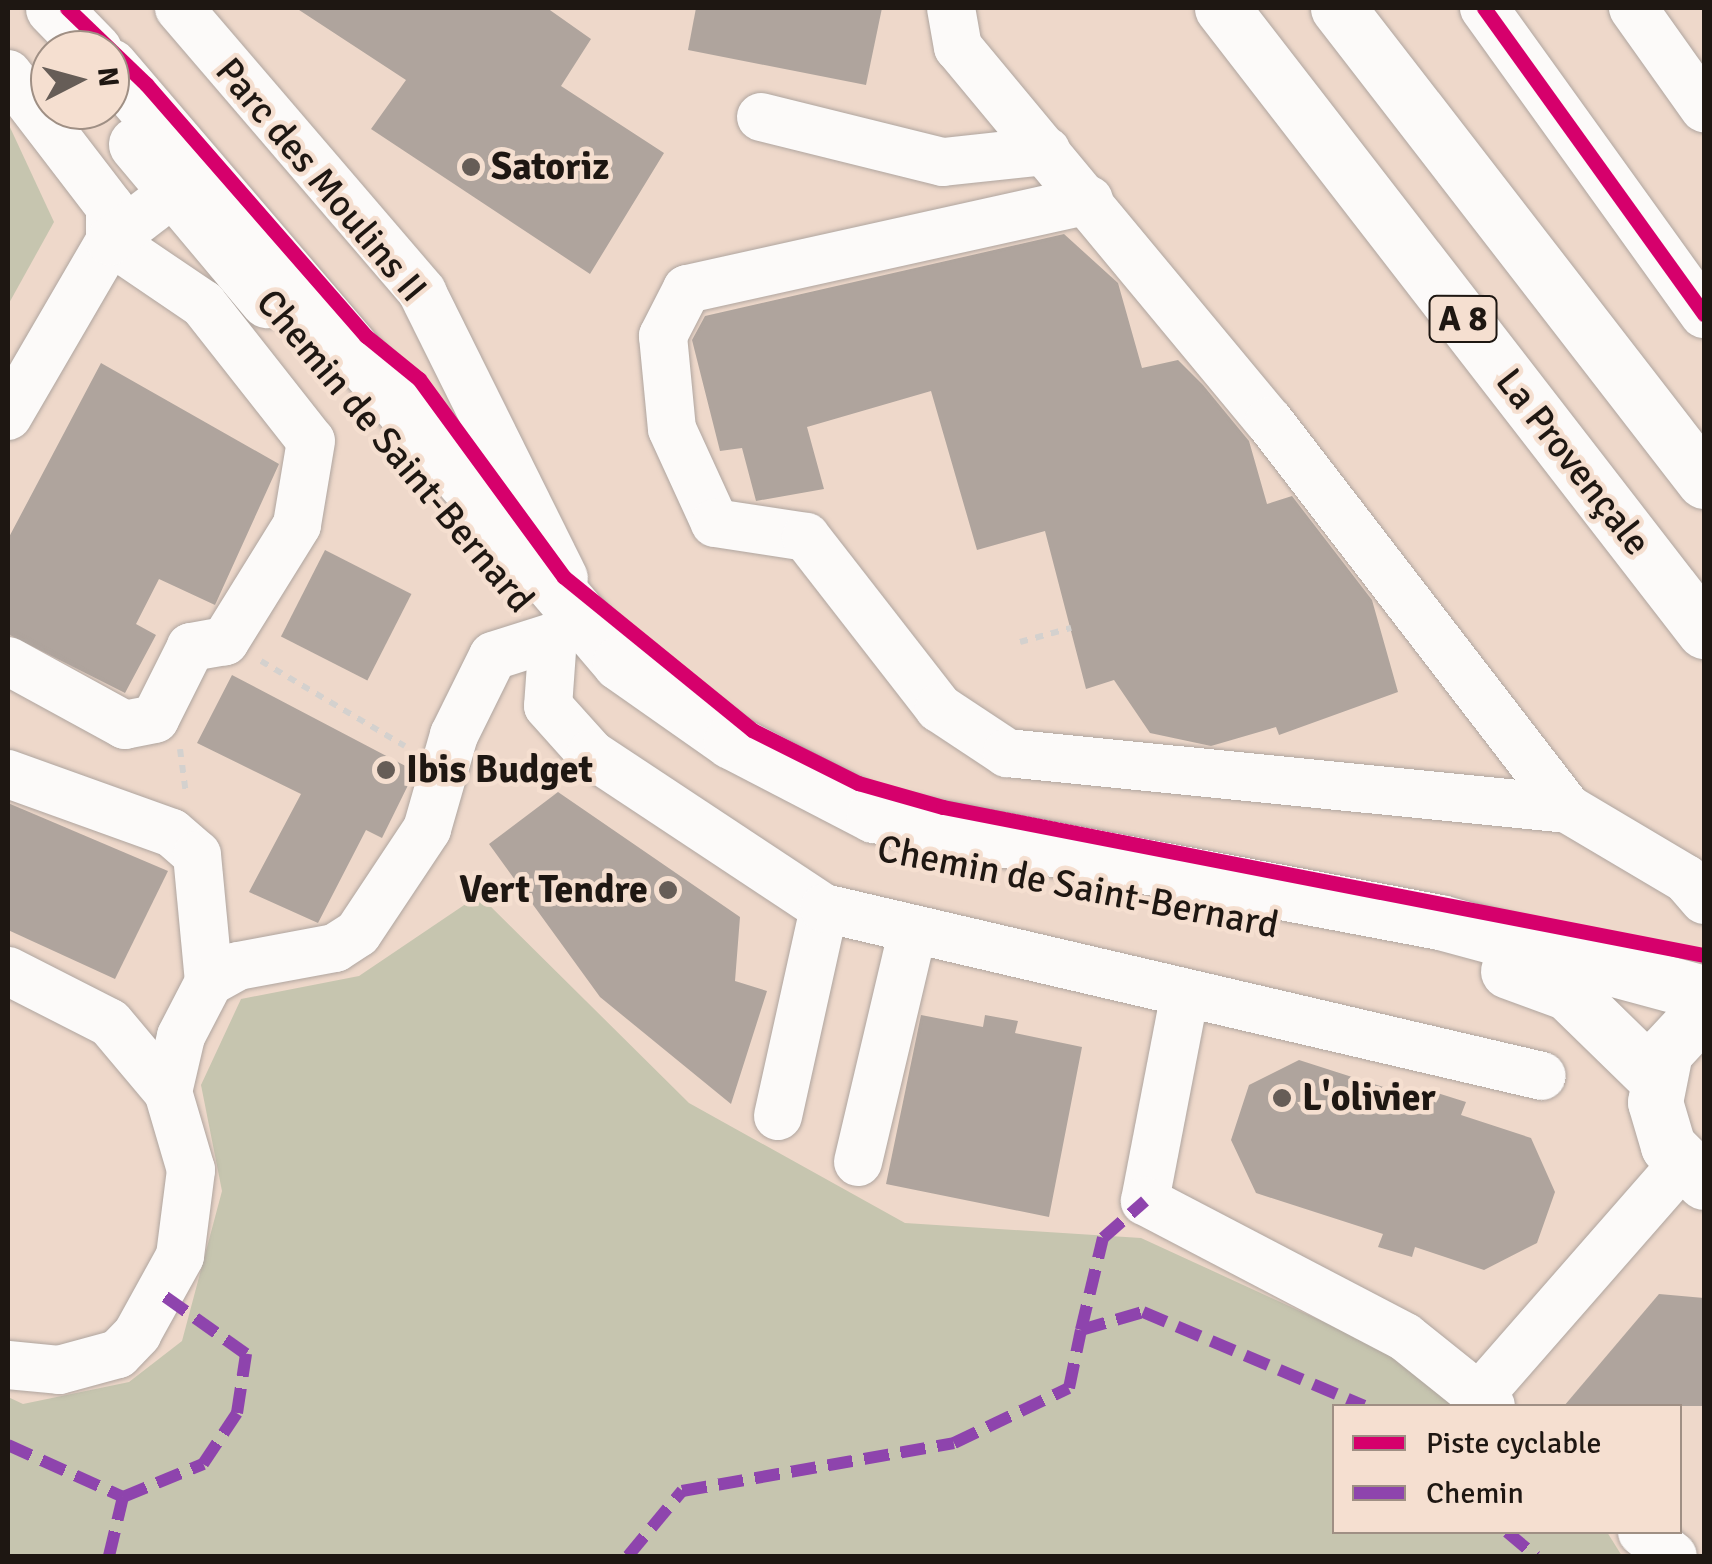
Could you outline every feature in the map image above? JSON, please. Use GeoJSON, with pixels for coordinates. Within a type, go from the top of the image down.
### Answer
{"type":"FeatureCollection","features":[{"type":"Feature","properties":{"kind":"main road"},"geometry":{"type":"LineString","coordinates":[[25,8],[43,30]]}},
{"type":"Feature","properties":{"kind":"main road"},"geometry":{"type":"LineString","coordinates":[[53,8],[74,30]]}},
{"type":"Feature","properties":{"kind":"main road","name":"La Provençale"},"geometry":{"type":"LineString","coordinates":[[1222,8],[1704,631]]}},
{"type":"Feature","properties":{"kind":"main road","name":"A 8"},"geometry":{"type":"LineString","coordinates":[[1338,8],[1704,481]]}},
{"type":"Feature","properties":{"kind":"main road","name":"Chemin de Saint-Bernard"},"geometry":{"type":"LineString","coordinates":[[130,88],[232,200],[571,631],[615,696],[774,807],[869,850],[1508,971],[1568,993],[1656,1079]]}},
{"type":"Feature","properties":{"kind":"main road","name":"Chemin de Saint-Bernard"},"geometry":{"type":"LineString","coordinates":[[124,130],[174,192],[571,631],[731,742],[874,815],[1440,922],[1704,993]]}},
{"type":"Feature","properties":{"kind":"main road"},"geometry":{"type":"LineString","coordinates":[[174,192],[232,200]]}},
{"type":"Feature","properties":{"kind":"main road"},"geometry":{"type":"LineString","coordinates":[[1696,1176],[1659,1124],[1656,1079],[1681,1028],[1704,1010]]}},
{"type":"Feature","properties":{"kind":"street","name":"Parc des Moulins II"},"geometry":{"type":"LineString","coordinates":[[179,8],[422,292],[571,631]]}},
{"type":"Feature","properties":{"kind":"street"},"geometry":{"type":"LineString","coordinates":[[951,8],[958,47],[1089,200],[1568,809],[1704,900]]}},
{"type":"Feature","properties":{"kind":"street"},"geometry":{"type":"LineString","coordinates":[[1484,8],[1704,314]]}},
{"type":"Feature","properties":{"kind":"street"},"geometry":{"type":"LineString","coordinates":[[1633,8],[1704,108]]}},
{"type":"Feature","properties":{"kind":"street"},"geometry":{"type":"LineString","coordinates":[[8,74],[110,207],[110,241]]}},
{"type":"Feature","properties":{"kind":"street"},"geometry":{"type":"LineString","coordinates":[[761,117],[942,162],[1046,150]]}},
{"type":"Feature","properties":{"kind":"street"},"geometry":{"type":"LineString","coordinates":[[8,416],[110,241],[174,192]]}},
{"type":"Feature","properties":{"kind":"street"},"geometry":{"type":"LineString","coordinates":[[1089,200],[687,289],[662,336],[672,430],[715,523],[806,536],[939,708],[1008,754],[1568,809]]}},
{"type":"Feature","properties":{"kind":"street"},"geometry":{"type":"LineString","coordinates":[[8,661],[125,725],[155,720],[192,646],[225,640],[297,525],[311,441],[203,304],[110,241]]}},
{"type":"Feature","properties":{"kind":"street"},"geometry":{"type":"LineString","coordinates":[[571,631],[548,706],[592,754],[824,908],[1542,1076]]}},
{"type":"Feature","properties":{"kind":"street"},"geometry":{"type":"LineString","coordinates":[[168,1092],[181,1036],[210,982],[238,966],[335,948],[358,933],[427,829],[454,735],[494,656],[571,631]]}},
{"type":"Feature","properties":{"kind":"street"},"geometry":{"type":"LineString","coordinates":[[8,774],[172,833],[197,854],[210,982]]}},
{"type":"Feature","properties":{"kind":"street"},"geometry":{"type":"LineString","coordinates":[[778,1116],[824,908]]}},
{"type":"Feature","properties":{"kind":"street"},"geometry":{"type":"LineString","coordinates":[[858,1162],[913,930]]}},
{"type":"Feature","properties":{"kind":"street"},"geometry":{"type":"LineString","coordinates":[[8,971],[110,1023],[168,1092],[191,1170],[180,1256],[164,1296],[118,1354],[59,1370],[8,1365]]}},
{"type":"Feature","properties":{"kind":"street"},"geometry":{"type":"LineString","coordinates":[[1185,993],[1145,1201],[1405,1337],[1494,1403],[1696,1176]]}},
{"type":"Feature","properties":{"kind":"street"},"geometry":{"type":"LineString","coordinates":[[1644,1534],[1672,1556]]}},
{"type":"Feature","properties":{"kind":"path"},"geometry":{"type":"LineString","coordinates":[[1020,642],[1071,628]]}},
{"type":"Feature","properties":{"kind":"path"},"geometry":{"type":"LineString","coordinates":[[270,667],[364,722]]}},
{"type":"Feature","properties":{"kind":"path"},"geometry":{"type":"LineString","coordinates":[[155,720],[176,736],[190,782],[172,833]]}},
{"type":"Feature","properties":{"kind":"shaded area"},"geometry":{"type":"Polygon","coordinates":[[[8,8],[1704,8],[1704,1556],[8,1556],[8,8]]]}},
{"type":"Feature","properties":{"kind":"green space"},"geometry":{"type":"Polygon","coordinates":[[[8,123],[54,222],[8,305],[8,123]]]}},
{"type":"Feature","properties":{"kind":"green space"},"geometry":{"type":"Polygon","coordinates":[[[479,895],[689,1103],[905,1223],[1141,1238],[1398,1356],[1456,1404],[1332,1404],[1332,1534],[1608,1534],[1622,1556],[8,1556],[8,1397],[23,1404],[129,1382],[182,1341],[222,1191],[201,1085],[241,999],[359,976],[479,895]]]}},
{"type":"Feature","properties":{"kind":"building"},"geometry":{"type":"Polygon","coordinates":[[[296,8],[547,8],[591,39],[561,86],[664,153],[590,274],[371,129],[406,80],[296,8]]]}},
{"type":"Feature","properties":{"kind":"building"},"geometry":{"type":"Polygon","coordinates":[[[696,8],[882,8],[866,85],[688,50],[696,8]]]}},
{"type":"Feature","properties":{"kind":"building"},"geometry":{"type":"Polygon","coordinates":[[[1064,234],[1118,283],[1142,368],[1178,360],[1203,385],[1249,441],[1267,504],[1292,496],[1372,600],[1398,692],[1279,735],[1276,727],[1211,746],[1150,733],[1114,680],[1086,689],[1045,531],[977,550],[931,391],[807,427],[824,489],[756,501],[742,448],[720,451],[692,340],[705,316],[1064,234]]]}},
{"type":"Feature","properties":{"kind":"building"},"geometry":{"type":"Polygon","coordinates":[[[101,363],[279,464],[215,605],[159,579],[136,624],[156,635],[125,693],[8,634],[8,539],[101,363]]]}},
{"type":"Feature","properties":{"kind":"building"},"geometry":{"type":"Polygon","coordinates":[[[325,550],[411,594],[367,680],[281,636],[325,550]]]}},
{"type":"Feature","properties":{"kind":"building"},"geometry":{"type":"Polygon","coordinates":[[[232,675],[415,771],[382,838],[366,830],[318,923],[249,892],[301,794],[197,743],[232,675]]]}},
{"type":"Feature","properties":{"kind":"building"},"geometry":{"type":"Polygon","coordinates":[[[558,792],[740,917],[735,981],[767,991],[731,1104],[600,997],[489,844],[558,792]]]}},
{"type":"Feature","properties":{"kind":"building"},"geometry":{"type":"Polygon","coordinates":[[[8,803],[168,871],[115,979],[8,930],[8,803]]]}},
{"type":"Feature","properties":{"kind":"building"},"geometry":{"type":"Polygon","coordinates":[[[921,1015],[983,1027],[985,1015],[1018,1021],[1015,1033],[1082,1047],[1049,1217],[886,1184],[921,1015]]]}},
{"type":"Feature","properties":{"kind":"building"},"geometry":{"type":"Polygon","coordinates":[[[1299,1060],[1427,1101],[1431,1091],[1466,1102],[1461,1115],[1531,1138],[1555,1192],[1537,1243],[1484,1270],[1415,1247],[1412,1257],[1378,1247],[1383,1234],[1256,1193],[1231,1140],[1249,1085],[1299,1060]]]}},
{"type":"Feature","properties":{"kind":"building"},"geometry":{"type":"Polygon","coordinates":[[[1659,1294],[1704,1298],[1704,1406],[1566,1404],[1659,1294]]]}},
{"type":"Feature","properties":{"kind":"marked path"},"geometry":{"type":"LineString","coordinates":[[1081,1330],[1103,1238],[1145,1201]]}},
{"type":"Feature","properties":{"kind":"marked path"},"geometry":{"type":"LineString","coordinates":[[109,1556],[123,1497],[203,1464],[237,1413],[246,1354],[164,1296]]}},
{"type":"Feature","properties":{"kind":"marked path"},"geometry":{"type":"LineString","coordinates":[[628,1556],[682,1491],[954,1443],[1069,1388],[1081,1330],[1143,1312],[1359,1404]]}},
{"type":"Feature","properties":{"kind":"marked path"},"geometry":{"type":"LineString","coordinates":[[8,1445],[123,1497]]}},
{"type":"Feature","properties":{"kind":"marked path"},"geometry":{"type":"LineString","coordinates":[[1509,1534],[1536,1556]]}},
{"type":"Feature","properties":{"kind":"cycle path"},"geometry":{"type":"LineString","coordinates":[[67,8],[146,84],[366,336],[419,379],[564,577],[752,730],[858,783],[943,807],[1704,955]]}},
{"type":"Feature","properties":{"kind":"cycle path"},"geometry":{"type":"LineString","coordinates":[[1484,8],[1704,314]]}},
{"type":"Feature","properties":{"kind":"place","name":"Satoriz"},"geometry":{"type":"Point","coordinates":[471,167]}},
{"type":"Feature","properties":{"kind":"place","name":"Ibis Budget"},"geometry":{"type":"Point","coordinates":[386,770]}},
{"type":"Feature","properties":{"kind":"place","name":"Vert Tendre"},"geometry":{"type":"Point","coordinates":[668,890]}},
{"type":"Feature","properties":{"kind":"place","name":"L'olivier"},"geometry":{"type":"Point","coordinates":[1282,1098]}}]}
